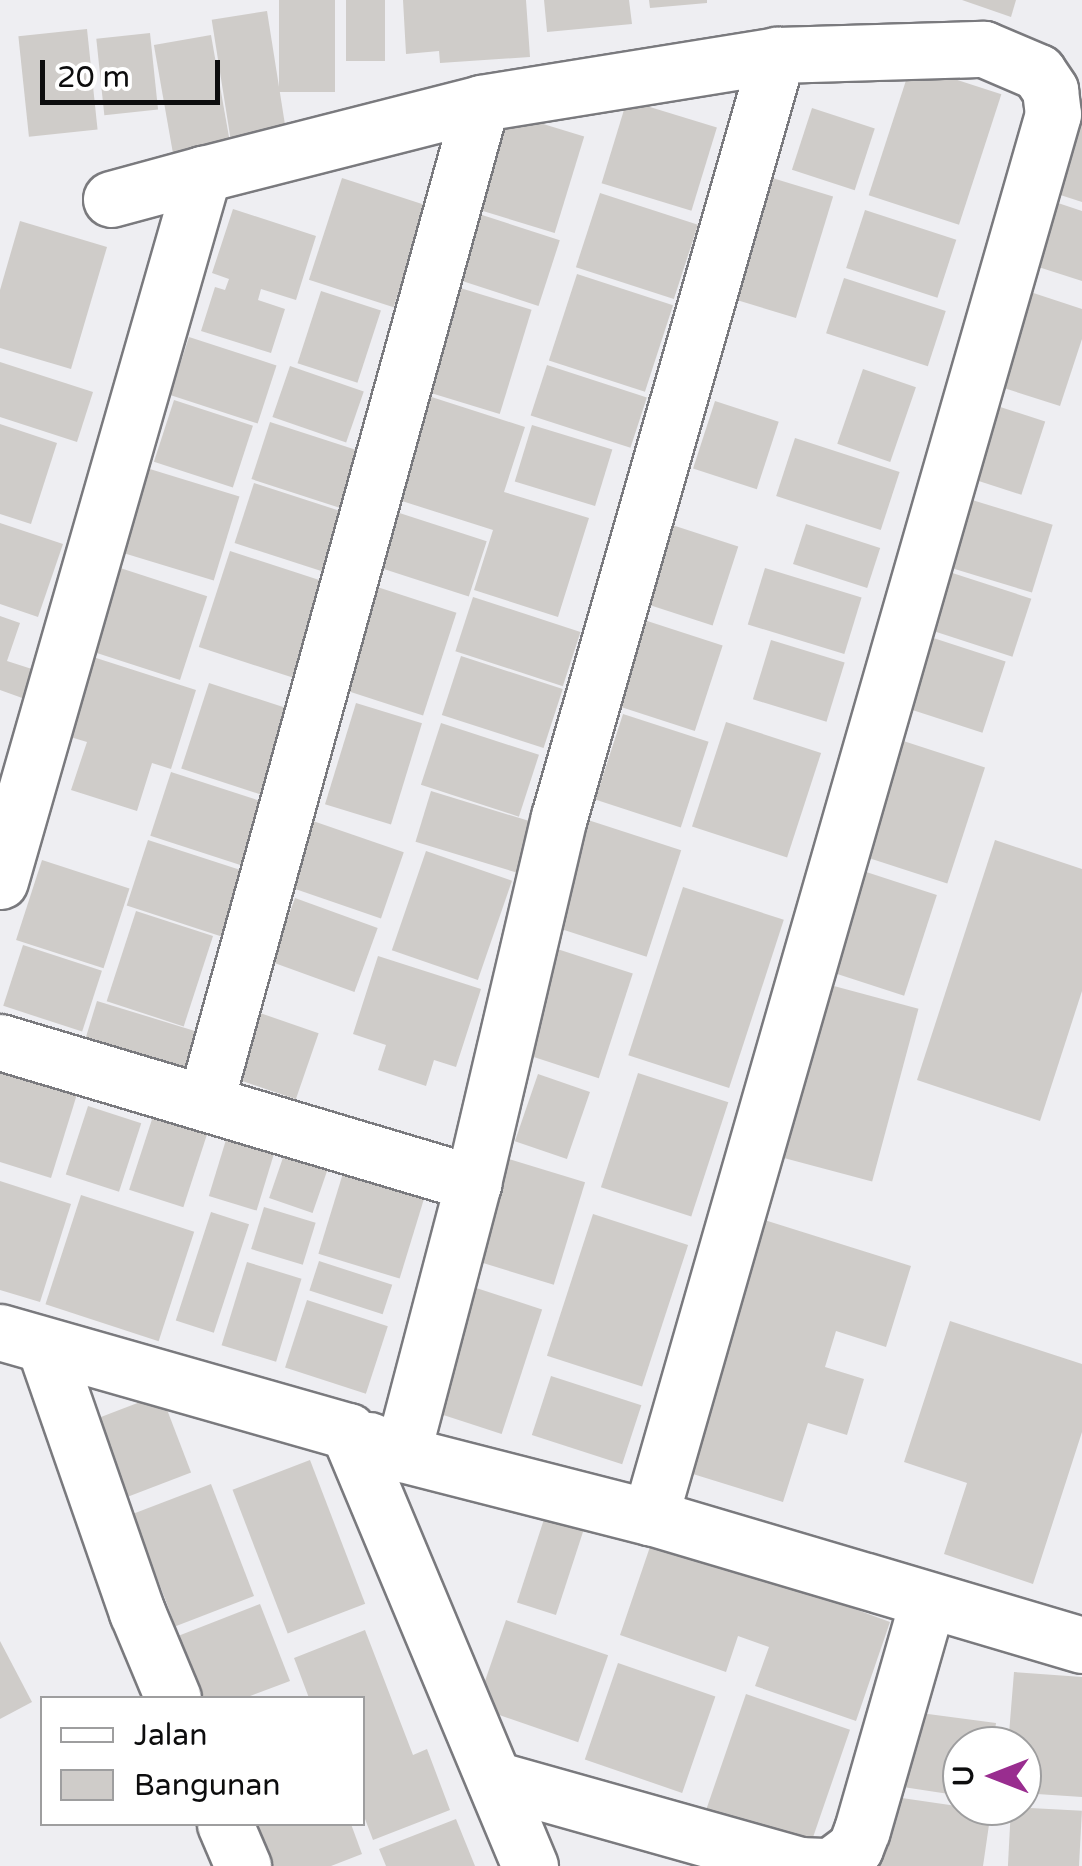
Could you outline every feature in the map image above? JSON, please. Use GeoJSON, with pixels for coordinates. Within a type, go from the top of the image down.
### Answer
{"type":"FeatureCollection","features":[{"type":"Feature","properties":{"kind":"street"},"geometry":{"type":"LineString","coordinates":[[111,199],[481,103],[778,55],[984,49],[1038,72],[1050,90],[1053,114],[650,1517]]}},
{"type":"Feature","properties":{"kind":"street"},"geometry":{"type":"LineString","coordinates":[[402,1454],[473,1183],[559,817],[778,55]]}},
{"type":"Feature","properties":{"kind":"street"},"geometry":{"type":"LineString","coordinates":[[205,1102],[481,103]]}},
{"type":"Feature","properties":{"kind":"street"},"geometry":{"type":"LineString","coordinates":[[0,882],[203,174]]}},
{"type":"Feature","properties":{"kind":"street"},"geometry":{"type":"LineString","coordinates":[[0,1042],[473,1183]]}},
{"type":"Feature","properties":{"kind":"street"},"geometry":{"type":"LineString","coordinates":[[23,1340],[348,1431],[402,1454],[650,1517],[1082,1645]]}},
{"type":"Feature","properties":{"kind":"street"},"geometry":{"type":"LineString","coordinates":[[23,1340],[172,1696]]}},
{"type":"Feature","properties":{"kind":"street"},"geometry":{"type":"LineString","coordinates":[[348,1431],[530,1866]]}},
{"type":"Feature","properties":{"kind":"street"},"geometry":{"type":"LineString","coordinates":[[494,1780],[800,1865],[831,1866],[855,1848],[862,1830],[928,1600]]}},
{"type":"Feature","properties":{"kind":"street"},"geometry":{"type":"LineString","coordinates":[[226,1826],[243,1866]]}},
{"type":"Feature","properties":{"kind":"building"},"geometry":{"type":"Polygon","coordinates":[[[279,0],[335,0],[335,92],[279,92],[279,0]]]}},
{"type":"Feature","properties":{"kind":"building"},"geometry":{"type":"Polygon","coordinates":[[[346,0],[385,0],[385,61],[346,61],[346,0]]]}},
{"type":"Feature","properties":{"kind":"building"},"geometry":{"type":"Polygon","coordinates":[[[403,0],[526,0],[530,57],[440,63],[439,51],[406,54],[403,0]]]}},
{"type":"Feature","properties":{"kind":"building"},"geometry":{"type":"Polygon","coordinates":[[[544,0],[629,0],[632,24],[547,32],[544,0]]]}},
{"type":"Feature","properties":{"kind":"building"},"geometry":{"type":"Polygon","coordinates":[[[649,0],[707,0],[707,3],[650,8],[649,0]]]}},
{"type":"Feature","properties":{"kind":"building"},"geometry":{"type":"Polygon","coordinates":[[[962,0],[1016,0],[1011,17],[962,0]]]}},
{"type":"Feature","properties":{"kind":"building"},"geometry":{"type":"Polygon","coordinates":[[[267,11],[286,131],[231,140],[212,20],[267,11]]]}},
{"type":"Feature","properties":{"kind":"building"},"geometry":{"type":"Polygon","coordinates":[[[87,29],[98,129],[29,137],[18,36],[87,29]]]}},
{"type":"Feature","properties":{"kind":"building"},"geometry":{"type":"Polygon","coordinates":[[[150,33],[158,110],[104,115],[96,39],[150,33]]]}},
{"type":"Feature","properties":{"kind":"building"},"geometry":{"type":"Polygon","coordinates":[[[211,35],[231,150],[174,160],[154,45],[211,35]]]}},
{"type":"Feature","properties":{"kind":"building"},"geometry":{"type":"Polygon","coordinates":[[[911,65],[1001,94],[959,225],[869,195],[911,65]]]}},
{"type":"Feature","properties":{"kind":"building"},"geometry":{"type":"Polygon","coordinates":[[[1079,98],[1082,99],[1082,202],[1048,191],[1079,98]]]}},
{"type":"Feature","properties":{"kind":"building"},"geometry":{"type":"Polygon","coordinates":[[[627,100],[717,127],[691,211],[602,183],[627,100]]]}},
{"type":"Feature","properties":{"kind":"building"},"geometry":{"type":"Polygon","coordinates":[[[812,108],[875,128],[855,190],[792,170],[812,108]]]}},
{"type":"Feature","properties":{"kind":"building"},"geometry":{"type":"Polygon","coordinates":[[[501,111],[584,136],[555,233],[471,208],[501,111]]]}},
{"type":"Feature","properties":{"kind":"building"},"geometry":{"type":"Polygon","coordinates":[[[769,177],[833,197],[796,318],[732,298],[769,177]]]}},
{"type":"Feature","properties":{"kind":"building"},"geometry":{"type":"Polygon","coordinates":[[[342,178],[427,206],[394,307],[309,280],[342,178]]]}},
{"type":"Feature","properties":{"kind":"building"},"geometry":{"type":"Polygon","coordinates":[[[600,193],[698,225],[674,299],[576,267],[600,193]]]}},
{"type":"Feature","properties":{"kind":"building"},"geometry":{"type":"Polygon","coordinates":[[[1049,200],[1082,211],[1082,281],[1029,264],[1049,200]]]}},
{"type":"Feature","properties":{"kind":"building"},"geometry":{"type":"Polygon","coordinates":[[[233,209],[316,236],[296,300],[261,289],[258,300],[285,309],[271,353],[201,331],[215,287],[225,290],[229,279],[212,273],[233,209]]]}},
{"type":"Feature","properties":{"kind":"building"},"geometry":{"type":"Polygon","coordinates":[[[865,210],[956,240],[937,298],[846,268],[865,210]]]}},
{"type":"Feature","properties":{"kind":"building"},"geometry":{"type":"Polygon","coordinates":[[[479,214],[560,240],[539,306],[458,280],[479,214]]]}},
{"type":"Feature","properties":{"kind":"building"},"geometry":{"type":"Polygon","coordinates":[[[20,221],[107,247],[71,369],[0,348],[0,290],[20,221]]]}},
{"type":"Feature","properties":{"kind":"building"},"geometry":{"type":"Polygon","coordinates":[[[577,274],[673,305],[645,392],[549,361],[577,274]]]}},
{"type":"Feature","properties":{"kind":"building"},"geometry":{"type":"Polygon","coordinates":[[[844,278],[946,311],[928,366],[826,333],[844,278]]]}},
{"type":"Feature","properties":{"kind":"building"},"geometry":{"type":"Polygon","coordinates":[[[457,287],[532,310],[500,414],[425,391],[457,287]]]}},
{"type":"Feature","properties":{"kind":"building"},"geometry":{"type":"Polygon","coordinates":[[[1015,287],[1082,309],[1082,339],[1060,406],[985,382],[1015,287]]]}},
{"type":"Feature","properties":{"kind":"building"},"geometry":{"type":"Polygon","coordinates":[[[321,291],[381,310],[357,383],[298,363],[321,291]]]}},
{"type":"Feature","properties":{"kind":"building"},"geometry":{"type":"Polygon","coordinates":[[[189,337],[276,365],[258,423],[170,395],[189,337]]]}},
{"type":"Feature","properties":{"kind":"building"},"geometry":{"type":"Polygon","coordinates":[[[0,362],[93,392],[77,442],[0,417],[0,362]]]}},
{"type":"Feature","properties":{"kind":"building"},"geometry":{"type":"Polygon","coordinates":[[[547,365],[647,397],[630,448],[531,415],[547,365]]]}},
{"type":"Feature","properties":{"kind":"building"},"geometry":{"type":"Polygon","coordinates":[[[290,366],[364,391],[346,442],[272,417],[290,366]]]}},
{"type":"Feature","properties":{"kind":"building"},"geometry":{"type":"Polygon","coordinates":[[[863,369],[916,387],[890,462],[837,444],[863,369]]]}},
{"type":"Feature","properties":{"kind":"building"},"geometry":{"type":"Polygon","coordinates":[[[416,392],[525,427],[504,492],[589,518],[558,617],[474,590],[493,530],[383,495],[416,392]]]}},
{"type":"Feature","properties":{"kind":"building"},"geometry":{"type":"Polygon","coordinates":[[[174,400],[253,426],[233,487],[154,462],[174,400]]]}},
{"type":"Feature","properties":{"kind":"building"},"geometry":{"type":"Polygon","coordinates":[[[715,401],[779,422],[757,489],[693,469],[715,401]]]}},
{"type":"Feature","properties":{"kind":"building"},"geometry":{"type":"Polygon","coordinates":[[[991,404],[1045,422],[1021,495],[967,477],[991,404]]]}},
{"type":"Feature","properties":{"kind":"building"},"geometry":{"type":"Polygon","coordinates":[[[270,422],[360,451],[342,508],[251,479],[270,422]]]}},
{"type":"Feature","properties":{"kind":"building"},"geometry":{"type":"Polygon","coordinates":[[[0,424],[57,443],[31,524],[0,514],[0,424]]]}},
{"type":"Feature","properties":{"kind":"building"},"geometry":{"type":"Polygon","coordinates":[[[532,425],[612,450],[595,506],[515,481],[532,425]]]}},
{"type":"Feature","properties":{"kind":"building"},"geometry":{"type":"Polygon","coordinates":[[[795,438],[900,472],[881,530],[776,496],[795,438]]]}},
{"type":"Feature","properties":{"kind":"building"},"geometry":{"type":"Polygon","coordinates":[[[140,466],[239,496],[214,581],[114,550],[140,466]]]}},
{"type":"Feature","properties":{"kind":"building"},"geometry":{"type":"Polygon","coordinates":[[[254,483],[345,513],[326,573],[235,543],[254,483]]]}},
{"type":"Feature","properties":{"kind":"building"},"geometry":{"type":"Polygon","coordinates":[[[959,496],[1053,525],[1032,593],[938,564],[959,496]]]}},
{"type":"Feature","properties":{"kind":"building"},"geometry":{"type":"Polygon","coordinates":[[[384,508],[487,541],[469,597],[366,563],[384,508]]]}},
{"type":"Feature","properties":{"kind":"building"},"geometry":{"type":"Polygon","coordinates":[[[0,523],[63,544],[38,617],[0,604],[0,523]]]}},
{"type":"Feature","properties":{"kind":"building"},"geometry":{"type":"Polygon","coordinates":[[[666,523],[738,546],[713,625],[640,602],[666,523]]]}},
{"type":"Feature","properties":{"kind":"building"},"geometry":{"type":"Polygon","coordinates":[[[806,524],[880,548],[867,588],[793,564],[806,524]]]}},
{"type":"Feature","properties":{"kind":"building"},"geometry":{"type":"Polygon","coordinates":[[[230,551],[338,586],[307,682],[199,647],[230,551]]]}},
{"type":"Feature","properties":{"kind":"building"},"geometry":{"type":"Polygon","coordinates":[[[114,566],[207,596],[180,680],[87,650],[114,566]]]}},
{"type":"Feature","properties":{"kind":"building"},"geometry":{"type":"Polygon","coordinates":[[[765,568],[862,598],[844,654],[748,624],[765,568]]]}},
{"type":"Feature","properties":{"kind":"building"},"geometry":{"type":"Polygon","coordinates":[[[940,569],[1031,599],[1012,657],[921,627],[940,569]]]}},
{"type":"Feature","properties":{"kind":"building"},"geometry":{"type":"Polygon","coordinates":[[[368,584],[456,613],[423,715],[335,687],[368,584]]]}},
{"type":"Feature","properties":{"kind":"building"},"geometry":{"type":"Polygon","coordinates":[[[473,597],[580,632],[563,686],[455,651],[473,597]]]}},
{"type":"Feature","properties":{"kind":"building"},"geometry":{"type":"Polygon","coordinates":[[[0,616],[20,623],[7,661],[35,670],[25,699],[0,690],[0,616]]]}},
{"type":"Feature","properties":{"kind":"building"},"geometry":{"type":"Polygon","coordinates":[[[638,618],[723,646],[695,731],[610,704],[638,618]]]}},
{"type":"Feature","properties":{"kind":"building"},"geometry":{"type":"Polygon","coordinates":[[[921,634],[1006,662],[982,733],[898,705],[921,634]]]}},
{"type":"Feature","properties":{"kind":"building"},"geometry":{"type":"Polygon","coordinates":[[[771,640],[845,663],[827,722],[753,699],[771,640]]]}},
{"type":"Feature","properties":{"kind":"building"},"geometry":{"type":"Polygon","coordinates":[[[461,656],[563,689],[544,748],[442,715],[461,656]]]}},
{"type":"Feature","properties":{"kind":"building"},"geometry":{"type":"Polygon","coordinates":[[[93,657],[196,690],[171,769],[152,763],[137,811],[71,790],[87,742],[67,736],[93,657]]]}},
{"type":"Feature","properties":{"kind":"building"},"geometry":{"type":"Polygon","coordinates":[[[209,683],[291,710],[263,795],[181,769],[209,683]]]}},
{"type":"Feature","properties":{"kind":"building"},"geometry":{"type":"Polygon","coordinates":[[[356,703],[422,723],[391,825],[325,804],[356,703]]]}},
{"type":"Feature","properties":{"kind":"building"},"geometry":{"type":"Polygon","coordinates":[[[623,714],[709,742],[681,827],[595,800],[623,714]]]}},
{"type":"Feature","properties":{"kind":"building"},"geometry":{"type":"Polygon","coordinates":[[[726,722],[821,753],[787,858],[692,827],[726,722]]]}},
{"type":"Feature","properties":{"kind":"building"},"geometry":{"type":"Polygon","coordinates":[[[441,723],[539,755],[519,817],[421,785],[441,723]]]}},
{"type":"Feature","properties":{"kind":"building"},"geometry":{"type":"Polygon","coordinates":[[[888,736],[985,768],[947,884],[850,852],[888,736]]]}},
{"type":"Feature","properties":{"kind":"building"},"geometry":{"type":"Polygon","coordinates":[[[171,772],[272,805],[251,868],[150,836],[171,772]]]}},
{"type":"Feature","properties":{"kind":"building"},"geometry":{"type":"Polygon","coordinates":[[[431,791],[534,823],[519,873],[416,842],[431,791]]]}},
{"type":"Feature","properties":{"kind":"building"},"geometry":{"type":"Polygon","coordinates":[[[588,820],[681,850],[647,957],[553,927],[588,820]]]}},
{"type":"Feature","properties":{"kind":"building"},"geometry":{"type":"Polygon","coordinates":[[[313,821],[404,852],[381,918],[290,887],[313,821]]]}},
{"type":"Feature","properties":{"kind":"building"},"geometry":{"type":"Polygon","coordinates":[[[148,840],[254,874],[232,940],[127,906],[148,840]]]}},
{"type":"Feature","properties":{"kind":"building"},"geometry":{"type":"Polygon","coordinates":[[[995,840],[1082,869],[1082,991],[1040,1121],[917,1080],[995,840]]]}},
{"type":"Feature","properties":{"kind":"building"},"geometry":{"type":"Polygon","coordinates":[[[426,851],[512,881],[478,980],[392,950],[426,851]]]}},
{"type":"Feature","properties":{"kind":"building"},"geometry":{"type":"Polygon","coordinates":[[[42,860],[129,888],[104,968],[16,940],[42,860]]]}},
{"type":"Feature","properties":{"kind":"building"},"geometry":{"type":"Polygon","coordinates":[[[857,869],[937,895],[904,996],[824,970],[857,869]]]}},
{"type":"Feature","properties":{"kind":"building"},"geometry":{"type":"Polygon","coordinates":[[[683,887],[784,920],[729,1088],[628,1055],[683,887]]]}},
{"type":"Feature","properties":{"kind":"building"},"geometry":{"type":"Polygon","coordinates":[[[295,898],[378,928],[354,992],[272,962],[295,898]]]}},
{"type":"Feature","properties":{"kind":"building"},"geometry":{"type":"Polygon","coordinates":[[[136,911],[213,936],[184,1026],[107,1001],[136,911]]]}},
{"type":"Feature","properties":{"kind":"building"},"geometry":{"type":"Polygon","coordinates":[[[23,945],[102,971],[82,1032],[3,1006],[23,945]]]}},
{"type":"Feature","properties":{"kind":"building"},"geometry":{"type":"Polygon","coordinates":[[[551,947],[633,974],[599,1078],[517,1052],[551,947]]]}},
{"type":"Feature","properties":{"kind":"building"},"geometry":{"type":"Polygon","coordinates":[[[378,956],[481,989],[456,1067],[434,1060],[426,1086],[378,1070],[386,1045],[353,1034],[378,956]]]}},
{"type":"Feature","properties":{"kind":"building"},"geometry":{"type":"Polygon","coordinates":[[[819,982],[918,1009],[872,1182],[773,1155],[819,982]]]}},
{"type":"Feature","properties":{"kind":"building"},"geometry":{"type":"Polygon","coordinates":[[[97,1001],[213,1036],[198,1086],[82,1051],[97,1001]]]}},
{"type":"Feature","properties":{"kind":"building"},"geometry":{"type":"Polygon","coordinates":[[[260,1013],[319,1033],[296,1099],[237,1079],[260,1013]]]}},
{"type":"Feature","properties":{"kind":"building"},"geometry":{"type":"Polygon","coordinates":[[[0,1066],[78,1091],[51,1178],[0,1162],[0,1066]]]}},
{"type":"Feature","properties":{"kind":"building"},"geometry":{"type":"Polygon","coordinates":[[[638,1073],[728,1102],[691,1216],[601,1187],[638,1073]]]}},
{"type":"Feature","properties":{"kind":"building"},"geometry":{"type":"Polygon","coordinates":[[[538,1074],[590,1092],[567,1159],[515,1141],[538,1074]]]}},
{"type":"Feature","properties":{"kind":"building"},"geometry":{"type":"Polygon","coordinates":[[[88,1106],[141,1123],[119,1192],[66,1174],[88,1106]]]}},
{"type":"Feature","properties":{"kind":"building"},"geometry":{"type":"Polygon","coordinates":[[[156,1107],[210,1125],[183,1207],[129,1190],[156,1107]]]}},
{"type":"Feature","properties":{"kind":"building"},"geometry":{"type":"Polygon","coordinates":[[[229,1130],[277,1145],[257,1211],[209,1196],[229,1130]]]}},
{"type":"Feature","properties":{"kind":"building"},"geometry":{"type":"Polygon","coordinates":[[[287,1146],[330,1161],[313,1213],[269,1198],[287,1146]]]}},
{"type":"Feature","properties":{"kind":"building"},"geometry":{"type":"Polygon","coordinates":[[[499,1156],[585,1182],[554,1285],[468,1258],[499,1156]]]}},
{"type":"Feature","properties":{"kind":"building"},"geometry":{"type":"Polygon","coordinates":[[[347,1160],[428,1185],[400,1279],[318,1254],[347,1160]]]}},
{"type":"Feature","properties":{"kind":"building"},"geometry":{"type":"Polygon","coordinates":[[[0,1181],[71,1204],[40,1302],[0,1290],[0,1181]]]}},
{"type":"Feature","properties":{"kind":"building"},"geometry":{"type":"Polygon","coordinates":[[[81,1195],[194,1232],[159,1341],[45,1304],[81,1195]]]}},
{"type":"Feature","properties":{"kind":"building"},"geometry":{"type":"Polygon","coordinates":[[[264,1207],[316,1223],[303,1265],[251,1249],[264,1207]]]}},
{"type":"Feature","properties":{"kind":"building"},"geometry":{"type":"Polygon","coordinates":[[[211,1212],[249,1224],[214,1333],[176,1320],[211,1212]]]}},
{"type":"Feature","properties":{"kind":"building"},"geometry":{"type":"Polygon","coordinates":[[[593,1214],[688,1245],[642,1387],[547,1356],[593,1214]]]}},
{"type":"Feature","properties":{"kind":"building"},"geometry":{"type":"Polygon","coordinates":[[[758,1218],[911,1266],[886,1347],[836,1331],[825,1367],[864,1379],[847,1435],[808,1423],[783,1502],[680,1470],[758,1218]]]}},
{"type":"Feature","properties":{"kind":"building"},"geometry":{"type":"Polygon","coordinates":[[[319,1261],[392,1285],[383,1314],[309,1290],[319,1261]]]}},
{"type":"Feature","properties":{"kind":"building"},"geometry":{"type":"Polygon","coordinates":[[[247,1262],[302,1279],[276,1362],[222,1345],[247,1262]]]}},
{"type":"Feature","properties":{"kind":"building"},"geometry":{"type":"Polygon","coordinates":[[[467,1285],[542,1309],[502,1434],[427,1410],[467,1285]]]}},
{"type":"Feature","properties":{"kind":"building"},"geometry":{"type":"Polygon","coordinates":[[[307,1300],[388,1326],[366,1394],[285,1368],[307,1300]]]}},
{"type":"Feature","properties":{"kind":"building"},"geometry":{"type":"Polygon","coordinates":[[[950,1321],[1082,1364],[1082,1432],[1033,1584],[944,1554],[967,1483],[904,1462],[950,1321]]]}},
{"type":"Feature","properties":{"kind":"building"},"geometry":{"type":"Polygon","coordinates":[[[551,1376],[641,1405],[622,1464],[532,1435],[551,1376]]]}},
{"type":"Feature","properties":{"kind":"building"},"geometry":{"type":"Polygon","coordinates":[[[161,1394],[191,1472],[124,1498],[94,1420],[161,1394]]]}},
{"type":"Feature","properties":{"kind":"building"},"geometry":{"type":"Polygon","coordinates":[[[310,1460],[365,1604],[288,1634],[233,1490],[310,1460]]]}},
{"type":"Feature","properties":{"kind":"building"},"geometry":{"type":"Polygon","coordinates":[[[211,1484],[254,1596],[176,1626],[133,1514],[211,1484]]]}},
{"type":"Feature","properties":{"kind":"building"},"geometry":{"type":"Polygon","coordinates":[[[546,1513],[585,1526],[556,1615],[517,1602],[546,1513]]]}},
{"type":"Feature","properties":{"kind":"building"},"geometry":{"type":"Polygon","coordinates":[[[654,1535],[890,1622],[856,1721],[755,1686],[769,1647],[738,1636],[726,1672],[620,1635],[654,1535]]]}},
{"type":"Feature","properties":{"kind":"building"},"geometry":{"type":"Polygon","coordinates":[[[260,1604],[290,1681],[250,1696],[201,1696],[178,1636],[260,1604]]]}},
{"type":"Feature","properties":{"kind":"building"},"geometry":{"type":"Polygon","coordinates":[[[506,1620],[608,1655],[578,1742],[476,1707],[506,1620]]]}},
{"type":"Feature","properties":{"kind":"building"},"geometry":{"type":"Polygon","coordinates":[[[365,1630],[413,1755],[427,1749],[450,1810],[373,1840],[365,1819],[365,1696],[308,1696],[294,1658],[365,1630]]]}},
{"type":"Feature","properties":{"kind":"building"},"geometry":{"type":"Polygon","coordinates":[[[0,1641],[32,1702],[0,1719],[0,1641]]]}},
{"type":"Feature","properties":{"kind":"building"},"geometry":{"type":"Polygon","coordinates":[[[618,1663],[715,1697],[682,1793],[585,1759],[618,1663]]]}},
{"type":"Feature","properties":{"kind":"building"},"geometry":{"type":"Polygon","coordinates":[[[1014,1672],[1082,1677],[1082,1797],[1042,1794],[1042,1726],[1010,1726],[1014,1672]]]}},
{"type":"Feature","properties":{"kind":"building"},"geometry":{"type":"Polygon","coordinates":[[[746,1694],[850,1730],[809,1848],[705,1812],[746,1694]]]}},
{"type":"Feature","properties":{"kind":"building"},"geometry":{"type":"Polygon","coordinates":[[[913,1712],[996,1723],[942,1726],[942,1793],[903,1787],[913,1712]]]}},
{"type":"Feature","properties":{"kind":"building"},"geometry":{"type":"Polygon","coordinates":[[[888,1796],[942,1804],[942,1826],[989,1826],[983,1866],[878,1866],[888,1796]]]}},
{"type":"Feature","properties":{"kind":"building"},"geometry":{"type":"Polygon","coordinates":[[[1042,1809],[1082,1811],[1079,1866],[1008,1866],[1010,1826],[1042,1826],[1042,1809]]]}},
{"type":"Feature","properties":{"kind":"building"},"geometry":{"type":"Polygon","coordinates":[[[456,1819],[475,1866],[386,1866],[379,1849],[456,1819]]]}},
{"type":"Feature","properties":{"kind":"building"},"geometry":{"type":"Polygon","coordinates":[[[242,1826],[352,1826],[362,1854],[331,1866],[257,1866],[242,1826]]]}}]}
